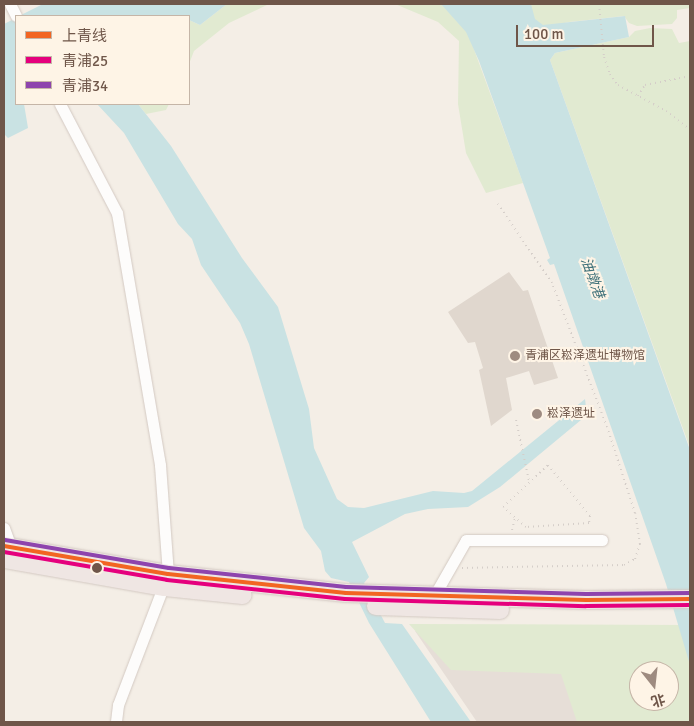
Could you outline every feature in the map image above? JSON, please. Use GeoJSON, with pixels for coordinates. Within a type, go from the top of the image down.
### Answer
{"type":"FeatureCollection","features":[{"type":"Feature","properties":{"kind":"highway"},"geometry":{"type":"LineString","coordinates":[[6,551],[167,581],[350,599],[587,606],[690,599]]}},
{"type":"Feature","properties":{"kind":"highway"},"geometry":{"type":"LineString","coordinates":[[376,600],[434,596],[690,611]]}},
{"type":"Feature","properties":{"kind":"street"},"geometry":{"type":"LineString","coordinates":[[61,105],[117,213],[125,245],[160,465],[167,581],[118,705],[116,722]]}},
{"type":"Feature","properties":{"kind":"street"},"geometry":{"type":"LineString","coordinates":[[4,528],[6,551]]}},
{"type":"Feature","properties":{"kind":"street"},"geometry":{"type":"LineString","coordinates":[[434,596],[466,540],[602,540]]}},
{"type":"Feature","properties":{"kind":"path"},"geometry":{"type":"LineString","coordinates":[[599,4],[604,57],[610,74],[618,84],[666,111],[690,130]]}},
{"type":"Feature","properties":{"kind":"path"},"geometry":{"type":"LineString","coordinates":[[638,96],[645,85],[690,76]]}},
{"type":"Feature","properties":{"kind":"path"},"geometry":{"type":"LineString","coordinates":[[450,568],[624,565],[635,560],[640,544],[635,513],[607,426],[552,283],[498,204]]}},
{"type":"Feature","properties":{"kind":"path"},"geometry":{"type":"LineString","coordinates":[[516,420],[529,482]]}},
{"type":"Feature","properties":{"kind":"path"},"geometry":{"type":"LineString","coordinates":[[548,465],[590,516],[589,523],[526,527],[503,508],[529,482],[548,465]]}},
{"type":"Feature","properties":{"kind":"shaded area"},"geometry":{"type":"Polygon","coordinates":[[[415,631],[510,637],[680,639],[690,722],[477,722],[415,631]]]}},
{"type":"Feature","properties":{"kind":"green space"},"geometry":{"type":"Polygon","coordinates":[[[227,4],[269,4],[229,23],[194,51],[190,61],[190,20],[200,25],[227,4]]]}},
{"type":"Feature","properties":{"kind":"green space"},"geometry":{"type":"Polygon","coordinates":[[[395,4],[690,4],[690,8],[677,10],[677,18],[672,24],[637,26],[629,23],[624,16],[569,22],[472,44],[523,183],[486,193],[466,153],[458,104],[459,41],[438,22],[395,4]]]}},
{"type":"Feature","properties":{"kind":"green space"},"geometry":{"type":"Polygon","coordinates":[[[650,28],[672,29],[679,43],[690,41],[690,448],[550,60],[555,53],[629,37],[635,31],[650,28]]]}},
{"type":"Feature","properties":{"kind":"green space"},"geometry":{"type":"Polygon","coordinates":[[[139,105],[168,105],[166,110],[146,114],[139,105]]]}},
{"type":"Feature","properties":{"kind":"green space"},"geometry":{"type":"Polygon","coordinates":[[[409,624],[690,625],[690,722],[577,722],[561,674],[451,670],[409,624]]]}},
{"type":"Feature","properties":{"kind":"water"},"geometry":{"type":"Polygon","coordinates":[[[43,4],[227,4],[200,25],[190,20],[190,15],[21,15],[43,4]]]}},
{"type":"Feature","properties":{"kind":"water","name":"油墩港"},"geometry":{"type":"Polygon","coordinates":[[[441,4],[531,4],[535,19],[543,25],[625,16],[629,37],[555,53],[550,60],[690,450],[690,665],[666,584],[554,264],[550,265],[547,260],[550,258],[479,61],[466,32],[441,4]]]}},
{"type":"Feature","properties":{"kind":"water"},"geometry":{"type":"Polygon","coordinates":[[[15,18],[15,105],[24,105],[28,128],[8,138],[4,134],[4,24],[15,18]]]}},
{"type":"Feature","properties":{"kind":"water"},"geometry":{"type":"Polygon","coordinates":[[[98,105],[139,105],[171,146],[242,258],[278,307],[309,409],[314,448],[337,499],[348,507],[364,508],[433,491],[464,493],[472,491],[585,399],[587,415],[500,487],[468,507],[428,509],[405,514],[352,542],[369,577],[364,583],[385,623],[402,624],[471,722],[431,722],[369,623],[349,582],[331,578],[325,571],[321,551],[304,528],[249,344],[240,323],[201,265],[192,239],[178,224],[124,133],[98,105]]]}},
{"type":"Feature","properties":{"kind":"building","name":"青浦区崧泽遗址博物馆"},"geometry":{"type":"Polygon","coordinates":[[[509,272],[523,291],[528,290],[558,378],[534,385],[529,371],[506,378],[512,410],[491,426],[479,370],[483,368],[475,342],[468,343],[448,312],[509,272]]]}},
{"type":"Feature","properties":{"kind":"transit line","name":"青浦34"},"geometry":{"type":"LineString","coordinates":[[5,540],[169,568],[346,587],[586,594],[690,593]]}},
{"type":"Feature","properties":{"kind":"transit line","name":"上青线"},"geometry":{"type":"LineString","coordinates":[[4,546],[168,574],[346,593],[586,600],[690,599]]}},
{"type":"Feature","properties":{"kind":"transit line","name":"青浦25"},"geometry":{"type":"LineString","coordinates":[[4,552],[167,580],[345,599],[586,606],[690,605]]}},
{"type":"Feature","properties":{"kind":"place","name":"青浦区崧泽遗址博物馆"},"geometry":{"type":"Point","coordinates":[515,356]}},
{"type":"Feature","properties":{"kind":"place","name":"崧泽遗址"},"geometry":{"type":"Point","coordinates":[537,414]}}]}
